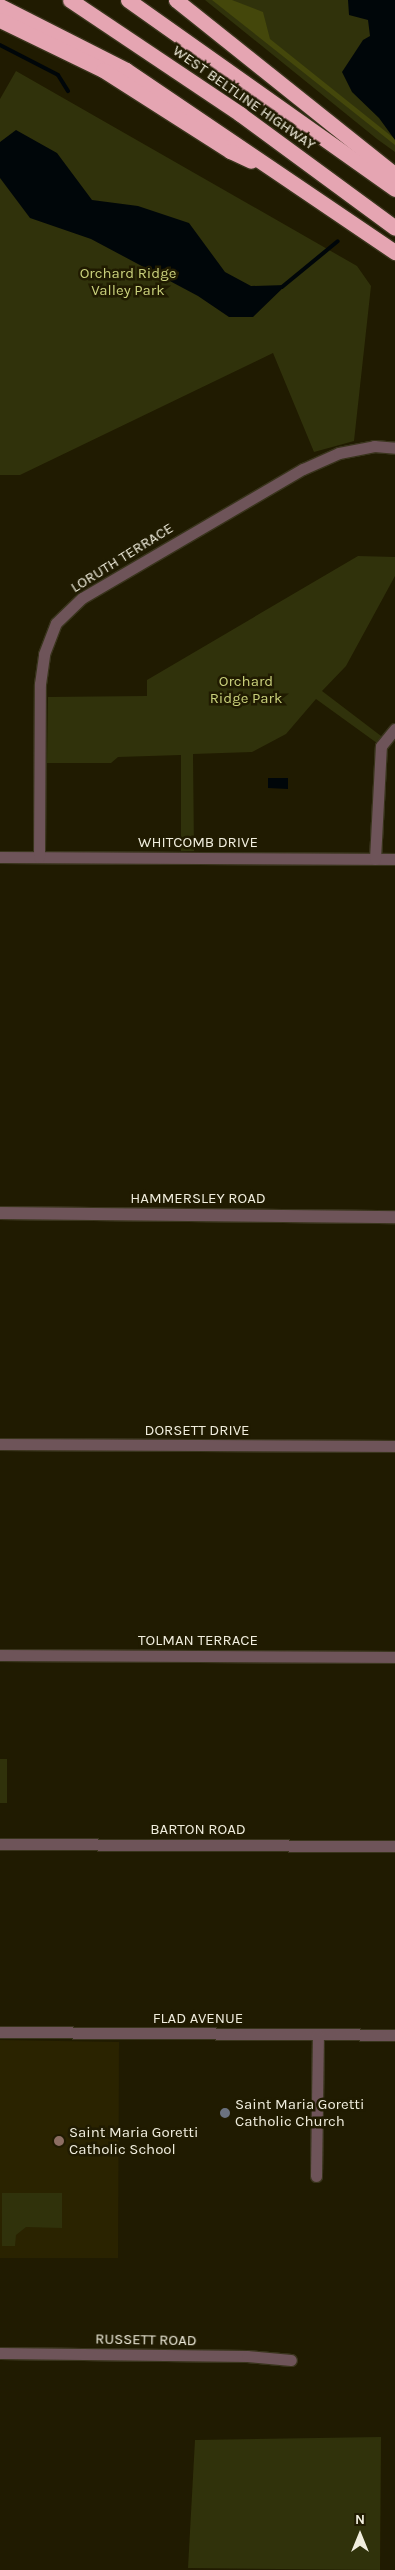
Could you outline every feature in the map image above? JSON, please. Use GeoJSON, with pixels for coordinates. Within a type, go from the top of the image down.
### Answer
{"type":"FeatureCollection","features":[{"type":"Feature","properties":{"kind":"highway","name":"WEST BELTLINE HIGHWAY"},"geometry":{"type":"LineString","coordinates":[[70,0],[240,114],[395,228]]}},
{"type":"Feature","properties":{"kind":"highway","name":"WEST BELTLINE HIGHWAY"},"geometry":{"type":"LineString","coordinates":[[128,0],[395,189]]}},
{"type":"Feature","properties":{"kind":"highway"},"geometry":{"type":"LineString","coordinates":[[176,0],[395,174]]}},
{"type":"Feature","properties":{"kind":"highway"},"geometry":{"type":"LineString","coordinates":[[0,6],[126,70],[395,252]]}},
{"type":"Feature","properties":{"kind":"highway"},"geometry":{"type":"LineString","coordinates":[[0,20],[103,70],[230,151],[284,176]]}},
{"type":"Feature","properties":{"kind":"street","name":"LORUTH TERRACE"},"geometry":{"type":"LineString","coordinates":[[39,857],[40,684],[44,654],[56,623],[82,598],[303,468],[339,453],[374,446],[395,448]]}},
{"type":"Feature","properties":{"kind":"street"},"geometry":{"type":"LineString","coordinates":[[375,859],[381,746],[395,729]]}},
{"type":"Feature","properties":{"kind":"street","name":"WHITCOMB DRIVE"},"geometry":{"type":"LineString","coordinates":[[0,857],[395,859]]}},
{"type":"Feature","properties":{"kind":"street","name":"HAMMERSLEY ROAD"},"geometry":{"type":"LineString","coordinates":[[0,1213],[395,1217]]}},
{"type":"Feature","properties":{"kind":"street","name":"DORSETT DRIVE"},"geometry":{"type":"LineString","coordinates":[[0,1444],[395,1446]]}},
{"type":"Feature","properties":{"kind":"street","name":"TOLMAN TERRACE"},"geometry":{"type":"LineString","coordinates":[[0,1654],[395,1657]]}},
{"type":"Feature","properties":{"kind":"street","name":"BARTON ROAD"},"geometry":{"type":"LineString","coordinates":[[0,1844],[395,1846]]}},
{"type":"Feature","properties":{"kind":"street","name":"FLAD AVENUE"},"geometry":{"type":"LineString","coordinates":[[0,2032],[395,2035]]}},
{"type":"Feature","properties":{"kind":"street"},"geometry":{"type":"LineString","coordinates":[[316,2176],[318,2035]]}},
{"type":"Feature","properties":{"kind":"street","name":"RUSSETT ROAD"},"geometry":{"type":"LineString","coordinates":[[0,2353],[247,2356],[291,2360]]}},
{"type":"Feature","properties":{"kind":"shaded area"},"geometry":{"type":"Polygon","coordinates":[[[212,0],[232,0],[263,12],[270,39],[395,139],[395,145],[212,0]]]}},
{"type":"Feature","properties":{"kind":"shaded area"},"geometry":{"type":"Polygon","coordinates":[[[348,0],[395,0],[395,140],[379,118],[352,92],[342,72],[363,40],[370,36],[368,20],[349,15],[348,0]]]}},
{"type":"Feature","properties":{"kind":"shaded area"},"geometry":{"type":"Polygon","coordinates":[[[16,130],[57,153],[92,200],[138,206],[189,223],[225,272],[251,286],[286,285],[253,317],[229,317],[198,296],[91,239],[30,218],[0,178],[0,142],[16,130]]]}},
{"type":"Feature","properties":{"kind":"shaded area"},"geometry":{"type":"Polygon","coordinates":[[[268,778],[288,778],[288,789],[268,788],[268,778]]]}},
{"type":"Feature","properties":{"kind":"shaded area","name":"Saint Maria Goretti Catholic School"},"geometry":{"type":"Polygon","coordinates":[[[0,2040],[119,2042],[118,2258],[0,2258],[0,2040]]]}},
{"type":"Feature","properties":{"kind":"green space"},"geometry":{"type":"Polygon","coordinates":[[[205,0],[395,0],[395,152],[377,139],[205,0]]]}},
{"type":"Feature","properties":{"kind":"green space","name":"Orchard Ridge Valley Park"},"geometry":{"type":"Polygon","coordinates":[[[16,71],[357,266],[371,286],[354,441],[314,452],[273,353],[20,475],[0,475],[0,99],[16,71]]]}},
{"type":"Feature","properties":{"kind":"green space","name":"Orchard Ridge Park"},"geometry":{"type":"Polygon","coordinates":[[[358,556],[395,557],[395,576],[346,666],[322,691],[385,739],[381,746],[316,699],[286,734],[252,752],[193,754],[194,851],[181,851],[181,755],[118,757],[111,763],[47,763],[48,697],[147,696],[147,680],[358,556]]]}},
{"type":"Feature","properties":{"kind":"green space"},"geometry":{"type":"Polygon","coordinates":[[[0,1759],[7,1759],[7,1803],[0,1803],[0,1759]]]}},
{"type":"Feature","properties":{"kind":"green space"},"geometry":{"type":"Polygon","coordinates":[[[2,2193],[62,2193],[62,2228],[26,2227],[16,2235],[15,2246],[2,2246],[2,2193]]]}},
{"type":"Feature","properties":{"kind":"green space"},"geometry":{"type":"Polygon","coordinates":[[[381,2437],[380,2570],[188,2568],[195,2440],[381,2437]]]}},
{"type":"Feature","properties":{"kind":"waterway"},"geometry":{"type":"LineString","coordinates":[[0,45],[58,75],[68,91]]}},
{"type":"Feature","properties":{"kind":"waterway"},"geometry":{"type":"LineString","coordinates":[[282,287],[338,241]]}},
{"type":"Feature","properties":{"kind":"place","name":"Saint Maria Goretti Catholic Church"},"geometry":{"type":"Point","coordinates":[225,2113]}},
{"type":"Feature","properties":{"kind":"place","name":"Saint Maria Goretti Catholic School"},"geometry":{"type":"Point","coordinates":[59,2141]}}]}
